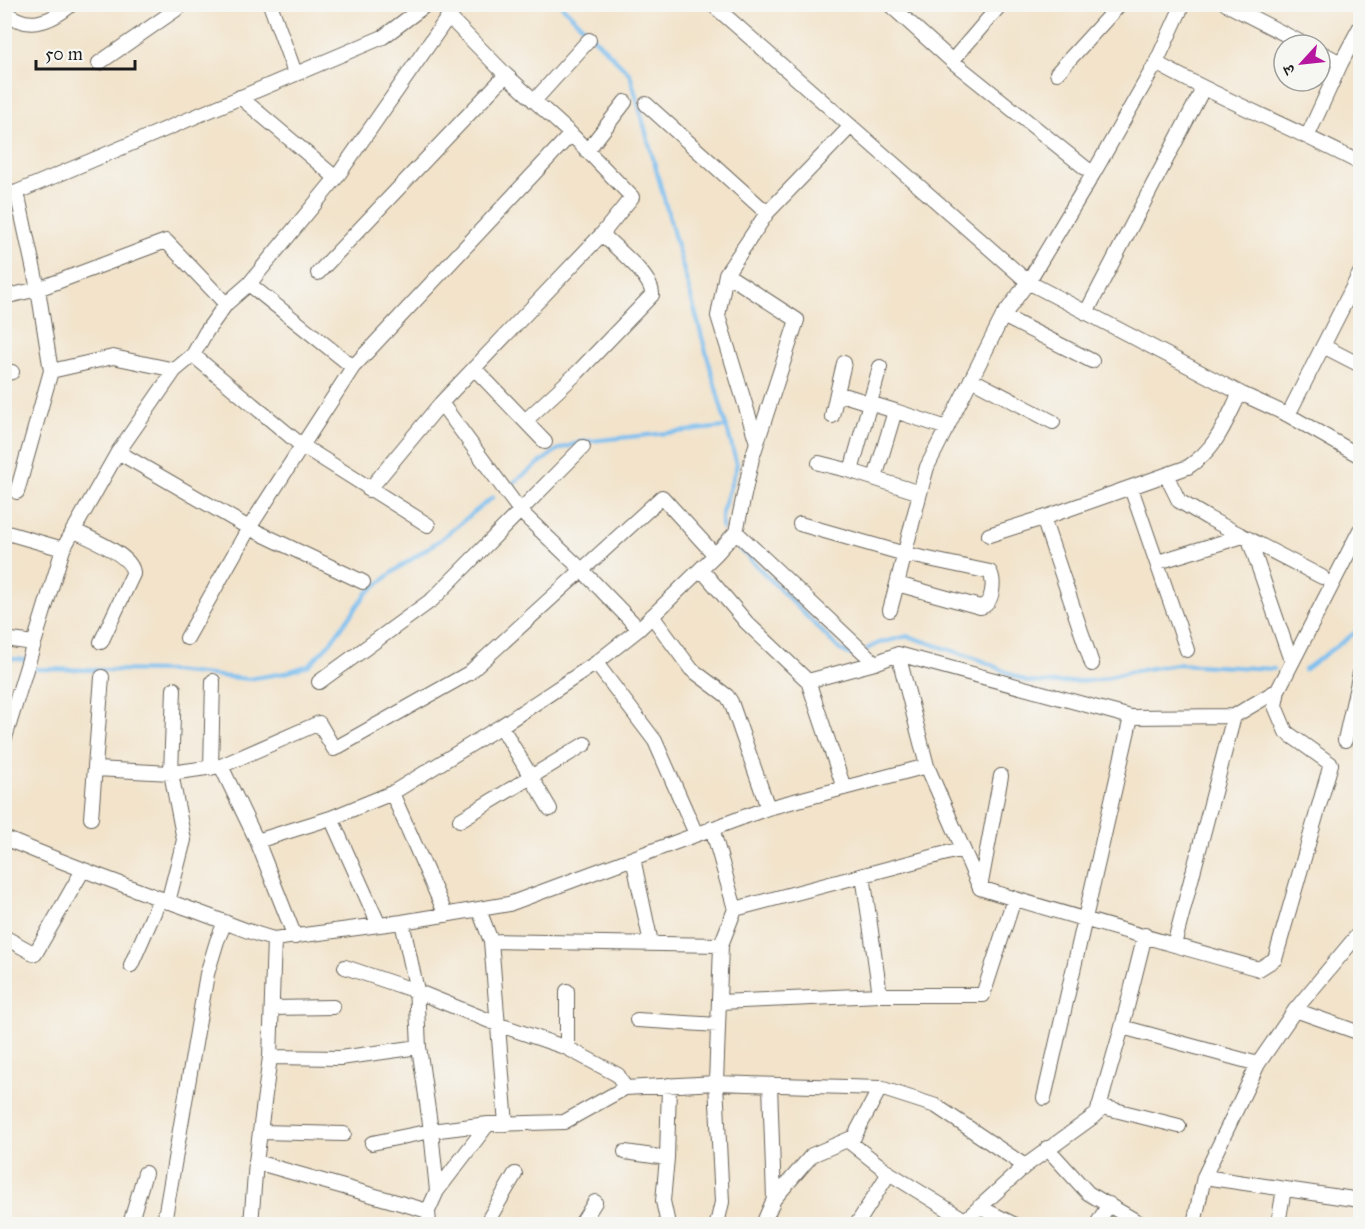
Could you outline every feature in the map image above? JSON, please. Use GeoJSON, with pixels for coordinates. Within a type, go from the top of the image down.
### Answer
{"type":"FeatureCollection","features":[{"type":"Feature","properties":{"kind":"street"},"geometry":{"type":"LineString","coordinates":[[4,11],[34,25],[58,16],[72,4]]}},
{"type":"Feature","properties":{"kind":"street"},"geometry":{"type":"LineString","coordinates":[[99,63],[184,4]]}},
{"type":"Feature","properties":{"kind":"street"},"geometry":{"type":"LineString","coordinates":[[270,4],[295,73]]}},
{"type":"Feature","properties":{"kind":"street"},"geometry":{"type":"LineString","coordinates":[[17,492],[51,371],[38,289],[11,194],[382,37],[427,4]]}},
{"type":"Feature","properties":{"kind":"street"},"geometry":{"type":"LineString","coordinates":[[5,739],[63,549],[118,452],[175,370],[193,355],[226,304],[249,284],[336,178],[458,4]]}},
{"type":"Feature","properties":{"kind":"street"},"geometry":{"type":"LineString","coordinates":[[712,4],[1028,282],[1240,393],[1288,415],[1360,456]]}},
{"type":"Feature","properties":{"kind":"street"},"geometry":{"type":"LineString","coordinates":[[889,4],[952,61],[1093,174]]}},
{"type":"Feature","properties":{"kind":"street"},"geometry":{"type":"LineString","coordinates":[[952,61],[1001,4]]}},
{"type":"Feature","properties":{"kind":"street"},"geometry":{"type":"LineString","coordinates":[[1057,73],[1120,4]]}},
{"type":"Feature","properties":{"kind":"street"},"geometry":{"type":"LineString","coordinates":[[1226,4],[1283,33]]}},
{"type":"Feature","properties":{"kind":"street"},"geometry":{"type":"LineString","coordinates":[[890,610],[927,467],[1004,316],[1028,282],[1093,174],[1156,63],[1177,7]]}},
{"type":"Feature","properties":{"kind":"street"},"geometry":{"type":"LineString","coordinates":[[369,489],[441,403],[602,234],[632,197],[571,134],[506,75],[449,17]]}},
{"type":"Feature","properties":{"kind":"street"},"geometry":{"type":"LineString","coordinates":[[1308,135],[1360,27]]}},
{"type":"Feature","properties":{"kind":"street"},"geometry":{"type":"LineString","coordinates":[[534,101],[589,40]]}},
{"type":"Feature","properties":{"kind":"street"},"geometry":{"type":"LineString","coordinates":[[1332,58],[1341,63]]}},
{"type":"Feature","properties":{"kind":"street"},"geometry":{"type":"LineString","coordinates":[[1156,63],[1203,89],[1308,135],[1360,163]]}},
{"type":"Feature","properties":{"kind":"street"},"geometry":{"type":"LineString","coordinates":[[318,273],[506,75]]}},
{"type":"Feature","properties":{"kind":"street"},"geometry":{"type":"LineString","coordinates":[[1086,313],[1203,89]]}},
{"type":"Feature","properties":{"kind":"street"},"geometry":{"type":"LineString","coordinates":[[240,98],[336,178]]}},
{"type":"Feature","properties":{"kind":"street"},"geometry":{"type":"LineString","coordinates":[[587,151],[626,102]]}},
{"type":"Feature","properties":{"kind":"street"},"geometry":{"type":"LineString","coordinates":[[646,104],[767,213]]}},
{"type":"Feature","properties":{"kind":"street"},"geometry":{"type":"LineString","coordinates":[[757,443],[718,316],[726,274],[767,213],[851,126]]}},
{"type":"Feature","properties":{"kind":"street"},"geometry":{"type":"LineString","coordinates":[[187,638],[249,528],[353,367],[571,134]]}},
{"type":"Feature","properties":{"kind":"street"},"geometry":{"type":"LineString","coordinates":[[525,421],[578,372],[652,295],[652,290],[643,274],[602,234]]}},
{"type":"Feature","properties":{"kind":"street"},"geometry":{"type":"LineString","coordinates":[[4,297],[38,289],[166,241],[226,304]]}},
{"type":"Feature","properties":{"kind":"street"},"geometry":{"type":"LineString","coordinates":[[1288,415],[1360,273]]}},
{"type":"Feature","properties":{"kind":"street"},"geometry":{"type":"LineString","coordinates":[[257,841],[331,818],[392,793],[501,726],[596,663],[639,629],[736,532],[757,443],[797,320],[726,274]]}},
{"type":"Feature","properties":{"kind":"street"},"geometry":{"type":"LineString","coordinates":[[249,284],[353,367]]}},
{"type":"Feature","properties":{"kind":"street"},"geometry":{"type":"LineString","coordinates":[[1004,316],[1092,361]]}},
{"type":"Feature","properties":{"kind":"street"},"geometry":{"type":"LineString","coordinates":[[1323,346],[1360,365]]}},
{"type":"Feature","properties":{"kind":"street"},"geometry":{"type":"LineString","coordinates":[[193,355],[301,446],[428,525]]}},
{"type":"Feature","properties":{"kind":"street"},"geometry":{"type":"LineString","coordinates":[[51,371],[113,357],[175,370]]}},
{"type":"Feature","properties":{"kind":"street"},"geometry":{"type":"LineString","coordinates":[[832,416],[844,363]]}},
{"type":"Feature","properties":{"kind":"street"},"geometry":{"type":"LineString","coordinates":[[851,471],[880,367]]}},
{"type":"Feature","properties":{"kind":"street"},"geometry":{"type":"LineString","coordinates":[[474,368],[545,442]]}},
{"type":"Feature","properties":{"kind":"street"},"geometry":{"type":"LineString","coordinates":[[971,379],[1053,422]]}},
{"type":"Feature","properties":{"kind":"street"},"geometry":{"type":"LineString","coordinates":[[837,393],[947,428]]}},
{"type":"Feature","properties":{"kind":"street"},"geometry":{"type":"LineString","coordinates":[[989,535],[1188,467],[1213,446],[1240,393]]}},
{"type":"Feature","properties":{"kind":"street"},"geometry":{"type":"LineString","coordinates":[[441,403],[521,512],[639,629]]}},
{"type":"Feature","properties":{"kind":"street"},"geometry":{"type":"LineString","coordinates":[[875,478],[895,411]]}},
{"type":"Feature","properties":{"kind":"street"},"geometry":{"type":"LineString","coordinates":[[319,682],[433,599],[583,447]]}},
{"type":"Feature","properties":{"kind":"street"},"geometry":{"type":"LineString","coordinates":[[118,452],[249,528],[363,582]]}},
{"type":"Feature","properties":{"kind":"street"},"geometry":{"type":"LineString","coordinates":[[819,463],[920,493]]}},
{"type":"Feature","properties":{"kind":"street"},"geometry":{"type":"LineString","coordinates":[[1166,475],[1179,501],[1322,577]]}},
{"type":"Feature","properties":{"kind":"street"},"geometry":{"type":"LineString","coordinates":[[1131,488],[1187,650]]}},
{"type":"Feature","properties":{"kind":"street"},"geometry":{"type":"LineString","coordinates":[[96,769],[171,773],[216,767],[318,723],[334,749],[469,673],[662,497],[715,555]]}},
{"type":"Feature","properties":{"kind":"street"},"geometry":{"type":"LineString","coordinates":[[1043,518],[1092,664]]}},
{"type":"Feature","properties":{"kind":"street"},"geometry":{"type":"LineString","coordinates":[[800,524],[905,554],[990,572],[993,581],[988,603],[980,607],[897,584]]}},
{"type":"Feature","properties":{"kind":"street"},"geometry":{"type":"LineString","coordinates":[[73,530],[126,559],[133,569],[133,574],[101,642]]}},
{"type":"Feature","properties":{"kind":"street"},"geometry":{"type":"LineString","coordinates":[[898,654],[927,766],[980,888],[1085,921],[1145,935],[1259,969],[1275,959],[1331,764],[1286,732],[1275,706],[1278,690],[1360,530]]}},
{"type":"Feature","properties":{"kind":"street"},"geometry":{"type":"LineString","coordinates":[[4,532],[63,549]]}},
{"type":"Feature","properties":{"kind":"street"},"geometry":{"type":"LineString","coordinates":[[736,532],[875,663]]}},
{"type":"Feature","properties":{"kind":"street"},"geometry":{"type":"LineString","coordinates":[[1158,562],[1246,537]]}},
{"type":"Feature","properties":{"kind":"street"},"geometry":{"type":"LineString","coordinates":[[1246,537],[1289,655]]}},
{"type":"Feature","properties":{"kind":"street"},"geometry":{"type":"LineString","coordinates":[[701,569],[751,627],[808,681],[844,788]]}},
{"type":"Feature","properties":{"kind":"street"},"geometry":{"type":"LineString","coordinates":[[652,616],[690,669],[731,702],[768,808]]}},
{"type":"Feature","properties":{"kind":"street"},"geometry":{"type":"LineString","coordinates":[[4,639],[34,643]]}},
{"type":"Feature","properties":{"kind":"street"},"geometry":{"type":"LineString","coordinates":[[808,681],[875,663],[898,654],[1131,717],[1234,716],[1278,690]]}},
{"type":"Feature","properties":{"kind":"street"},"geometry":{"type":"LineString","coordinates":[[596,663],[653,738],[696,834]]}},
{"type":"Feature","properties":{"kind":"street"},"geometry":{"type":"LineString","coordinates":[[1346,740],[1360,673]]}},
{"type":"Feature","properties":{"kind":"street"},"geometry":{"type":"LineString","coordinates":[[91,818],[102,677]]}},
{"type":"Feature","properties":{"kind":"street"},"geometry":{"type":"LineString","coordinates":[[213,681],[216,767],[257,841],[295,937]]}},
{"type":"Feature","properties":{"kind":"street"},"geometry":{"type":"LineString","coordinates":[[131,965],[164,900],[184,840],[171,773],[174,689]]}},
{"type":"Feature","properties":{"kind":"street"},"geometry":{"type":"LineString","coordinates":[[1174,945],[1234,716]]}},
{"type":"Feature","properties":{"kind":"street"},"geometry":{"type":"LineString","coordinates":[[1044,1098],[1131,717]]}},
{"type":"Feature","properties":{"kind":"street"},"geometry":{"type":"LineString","coordinates":[[501,726],[550,808]]}},
{"type":"Feature","properties":{"kind":"street"},"geometry":{"type":"LineString","coordinates":[[460,820],[585,744]]}},
{"type":"Feature","properties":{"kind":"street"},"geometry":{"type":"LineString","coordinates":[[4,838],[253,934],[274,939],[402,922],[509,904],[768,808],[927,766]]}},
{"type":"Feature","properties":{"kind":"street"},"geometry":{"type":"LineString","coordinates":[[980,888],[1001,776]]}},
{"type":"Feature","properties":{"kind":"street"},"geometry":{"type":"LineString","coordinates":[[392,793],[446,915]]}},
{"type":"Feature","properties":{"kind":"street"},"geometry":{"type":"LineString","coordinates":[[331,818],[379,925]]}},
{"type":"Feature","properties":{"kind":"street"},"geometry":{"type":"LineString","coordinates":[[712,828],[735,909],[721,945],[716,1083],[722,1202],[717,1224]]}},
{"type":"Feature","properties":{"kind":"street"},"geometry":{"type":"LineString","coordinates":[[735,909],[962,849]]}},
{"type":"Feature","properties":{"kind":"street"},"geometry":{"type":"LineString","coordinates":[[633,858],[651,943]]}},
{"type":"Feature","properties":{"kind":"street"},"geometry":{"type":"LineString","coordinates":[[4,938],[35,954],[83,870]]}},
{"type":"Feature","properties":{"kind":"street"},"geometry":{"type":"LineString","coordinates":[[863,875],[880,995]]}},
{"type":"Feature","properties":{"kind":"street"},"geometry":{"type":"LineString","coordinates":[[719,1002],[880,995],[983,995],[1014,899]]}},
{"type":"Feature","properties":{"kind":"street"},"geometry":{"type":"LineString","coordinates":[[478,910],[491,941],[506,1124]]}},
{"type":"Feature","properties":{"kind":"street"},"geometry":{"type":"LineString","coordinates":[[165,1217],[207,974],[225,922]]}},
{"type":"Feature","properties":{"kind":"street"},"geometry":{"type":"LineString","coordinates":[[402,922],[416,991],[419,1047],[437,1191]]}},
{"type":"Feature","properties":{"kind":"street"},"geometry":{"type":"LineString","coordinates":[[1194,1224],[1204,1177],[1258,1064],[1296,1010],[1355,947],[1360,932]]}},
{"type":"Feature","properties":{"kind":"street"},"geometry":{"type":"LineString","coordinates":[[847,1140],[889,1173],[963,1222],[1047,1148],[1096,1114],[1122,1027],[1145,935]]}},
{"type":"Feature","properties":{"kind":"street"},"geometry":{"type":"LineString","coordinates":[[251,1224],[256,1162],[270,1057],[274,939]]}},
{"type":"Feature","properties":{"kind":"street"},"geometry":{"type":"LineString","coordinates":[[491,941],[721,945]]}},
{"type":"Feature","properties":{"kind":"street"},"geometry":{"type":"LineString","coordinates":[[345,967],[567,1048],[618,1075],[625,1088]]}},
{"type":"Feature","properties":{"kind":"street"},"geometry":{"type":"LineString","coordinates":[[567,991],[567,1048]]}},
{"type":"Feature","properties":{"kind":"street"},"geometry":{"type":"LineString","coordinates":[[272,1008],[333,1007]]}},
{"type":"Feature","properties":{"kind":"street"},"geometry":{"type":"LineString","coordinates":[[1296,1010],[1360,1033]]}},
{"type":"Feature","properties":{"kind":"street"},"geometry":{"type":"LineString","coordinates":[[636,1020],[718,1025]]}},
{"type":"Feature","properties":{"kind":"street"},"geometry":{"type":"LineString","coordinates":[[1122,1027],[1258,1064]]}},
{"type":"Feature","properties":{"kind":"street"},"geometry":{"type":"LineString","coordinates":[[270,1057],[340,1058],[419,1047]]}},
{"type":"Feature","properties":{"kind":"street"},"geometry":{"type":"LineString","coordinates":[[372,1143],[431,1131],[488,1124],[564,1122],[625,1088],[716,1083],[880,1088],[936,1106],[1025,1166]]}},
{"type":"Feature","properties":{"kind":"street"},"geometry":{"type":"LineString","coordinates":[[668,1224],[663,1201],[669,1085]]}},
{"type":"Feature","properties":{"kind":"street"},"geometry":{"type":"LineString","coordinates":[[770,1085],[774,1199]]}},
{"type":"Feature","properties":{"kind":"street"},"geometry":{"type":"LineString","coordinates":[[763,1224],[774,1199],[812,1155],[854,1137],[880,1088]]}},
{"type":"Feature","properties":{"kind":"street"},"geometry":{"type":"LineString","coordinates":[[1099,1106],[1179,1126]]}},
{"type":"Feature","properties":{"kind":"street"},"geometry":{"type":"LineString","coordinates":[[256,1162],[428,1217],[437,1191],[488,1124]]}},
{"type":"Feature","properties":{"kind":"street"},"geometry":{"type":"LineString","coordinates":[[260,1132],[344,1134]]}},
{"type":"Feature","properties":{"kind":"street"},"geometry":{"type":"LineString","coordinates":[[1047,1148],[1088,1193],[1141,1224]]}},
{"type":"Feature","properties":{"kind":"street"},"geometry":{"type":"LineString","coordinates":[[626,1152],[667,1158]]}},
{"type":"Feature","properties":{"kind":"street"},"geometry":{"type":"LineString","coordinates":[[130,1224],[145,1173]]}},
{"type":"Feature","properties":{"kind":"street"},"geometry":{"type":"LineString","coordinates":[[857,1224],[889,1173]]}},
{"type":"Feature","properties":{"kind":"street"},"geometry":{"type":"LineString","coordinates":[[486,1224],[516,1174]]}},
{"type":"Feature","properties":{"kind":"street"},"geometry":{"type":"LineString","coordinates":[[1204,1177],[1360,1200]]}},
{"type":"Feature","properties":{"kind":"street"},"geometry":{"type":"LineString","coordinates":[[1278,1224],[1284,1189]]}},
{"type":"Feature","properties":{"kind":"street"},"geometry":{"type":"LineString","coordinates":[[581,1224],[595,1202]]}},
{"type":"Feature","properties":{"kind":"street"},"geometry":{"type":"LineString","coordinates":[[1097,1224],[1109,1204]]}},
{"type":"Feature","properties":{"kind":"street"},"geometry":{"type":"LineString","coordinates":[[980,1207],[1013,1224]]}},
{"type":"Feature","properties":{"kind":"waterway"},"geometry":{"type":"LineString","coordinates":[[560,4],[630,74],[737,465],[722,512],[722,529]]}},
{"type":"Feature","properties":{"kind":"waterway"},"geometry":{"type":"LineString","coordinates":[[509,486],[557,450],[581,442],[725,427]]}},
{"type":"Feature","properties":{"kind":"waterway"},"geometry":{"type":"LineString","coordinates":[[35,669],[172,671],[248,679],[285,673],[309,665],[330,643],[367,593],[437,542],[493,497]]}},
{"type":"Feature","properties":{"kind":"waterway"},"geometry":{"type":"LineString","coordinates":[[736,545],[840,650],[853,656]]}},
{"type":"Feature","properties":{"kind":"waterway"},"geometry":{"type":"LineString","coordinates":[[1304,670],[1360,629]]}},
{"type":"Feature","properties":{"kind":"waterway"},"geometry":{"type":"LineString","coordinates":[[867,649],[879,643],[908,636],[983,661],[1028,682],[1098,680],[1176,664],[1274,669]]}},
{"type":"Feature","properties":{"kind":"waterway"},"geometry":{"type":"LineString","coordinates":[[4,658],[25,660]]}}]}
